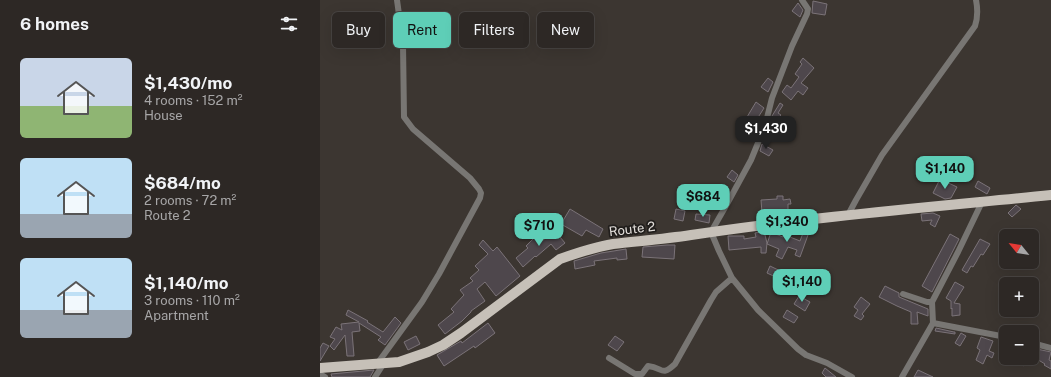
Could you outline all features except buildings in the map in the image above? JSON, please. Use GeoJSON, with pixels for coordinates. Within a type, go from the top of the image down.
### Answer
{"type":"FeatureCollection","features":[{"type":"Feature","properties":{"kind":"highway","name":"Route 2"},"geometry":{"type":"LineString","coordinates":[[320,368],[399,362],[428,352],[443,345],[560,259],[611,244],[690,236],[718,231],[954,203],[982,202],[1051,195]]}},
{"type":"Feature","properties":{"kind":"street"},"geometry":{"type":"LineString","coordinates":[[375,377],[436,280],[480,198],[481,193],[470,178],[413,129],[404,117],[403,44],[397,0]]}},
{"type":"Feature","properties":{"kind":"street"},"geometry":{"type":"LineString","coordinates":[[802,0],[808,9],[807,14],[792,46],[772,98],[765,126],[718,231],[722,257],[732,278],[758,310],[806,355],[827,363],[852,377]]}},
{"type":"Feature","properties":{"kind":"street"},"geometry":{"type":"LineString","coordinates":[[848,215],[882,155],[975,26],[978,18],[976,0]]}},
{"type":"Feature","properties":{"kind":"street"},"geometry":{"type":"LineString","coordinates":[[902,377],[933,323],[932,302],[982,202]]}},
{"type":"Feature","properties":{"kind":"street"},"geometry":{"type":"LineString","coordinates":[[609,358],[636,374],[642,374],[648,366],[665,372],[667,371],[675,364],[716,292],[732,278]]}},
{"type":"Feature","properties":{"kind":"street"},"geometry":{"type":"LineString","coordinates":[[903,294],[927,302],[932,302]]}},
{"type":"Feature","properties":{"kind":"street"},"geometry":{"type":"LineString","coordinates":[[933,323],[999,336]]}},
{"type":"Feature","properties":{"kind":"street"},"geometry":{"type":"LineString","coordinates":[[1039,345],[1051,348]]}},
{"type":"Feature","properties":{"kind":"street"},"geometry":{"type":"LineString","coordinates":[[320,374],[325,377]]}}]}
